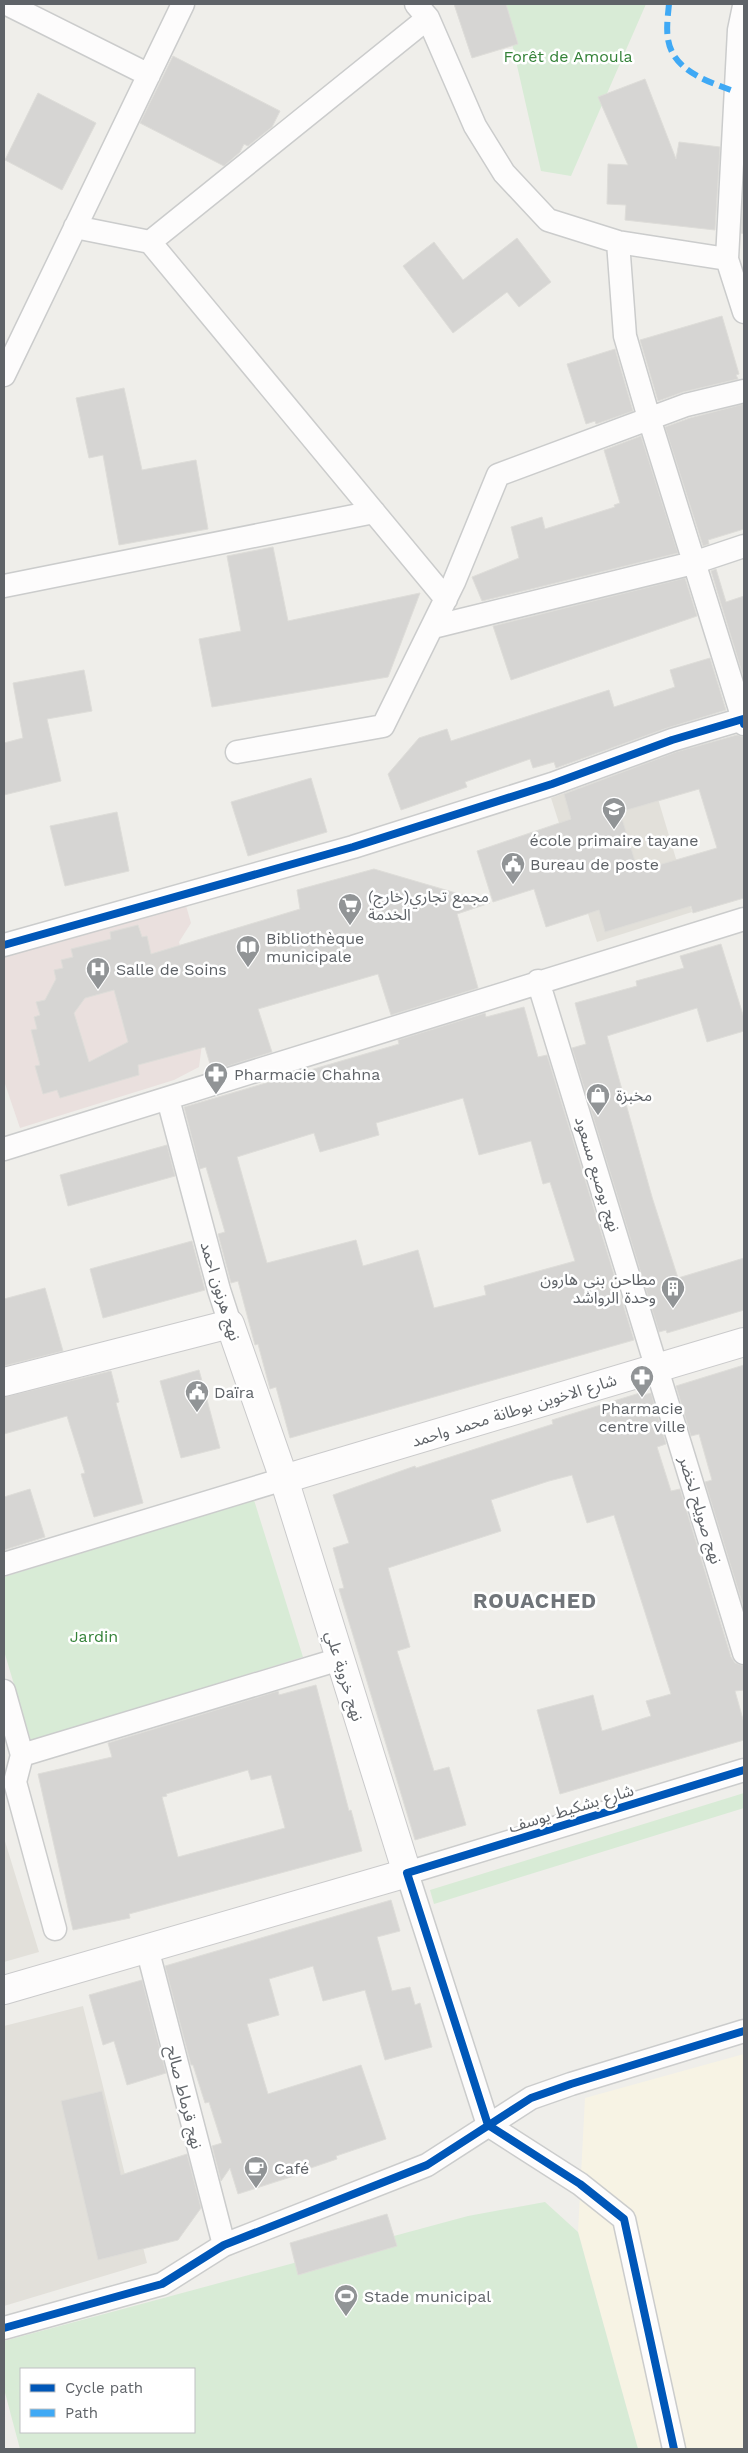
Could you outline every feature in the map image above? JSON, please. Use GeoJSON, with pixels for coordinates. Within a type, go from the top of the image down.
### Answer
{"type":"FeatureCollection","features":[{"type":"Feature","properties":{"kind":"main road"},"geometry":{"type":"LineString","coordinates":[[4,1382],[230,1324]]}},
{"type":"Feature","properties":{"kind":"main road","name":"نهج هرنون احمد"},"geometry":{"type":"LineString","coordinates":[[230,1324],[284,1479]]}},
{"type":"Feature","properties":{"kind":"main road","name":"شارع الاخوين بوطانة محمد واحمد"},"geometry":{"type":"LineString","coordinates":[[284,1479],[744,1342]]}},
{"type":"Feature","properties":{"kind":"main road","name":"نهج خروبة علي"},"geometry":{"type":"LineString","coordinates":[[284,1479],[407,1873]]}},
{"type":"Feature","properties":{"kind":"main road"},"geometry":{"type":"LineString","coordinates":[[4,1990],[407,1873]]}},
{"type":"Feature","properties":{"kind":"street"},"geometry":{"type":"LineString","coordinates":[[7,4],[149,75]]}},
{"type":"Feature","properties":{"kind":"street"},"geometry":{"type":"LineString","coordinates":[[4,374],[183,4]]}},
{"type":"Feature","properties":{"kind":"street"},"geometry":{"type":"LineString","coordinates":[[744,6],[739,30],[727,259],[744,312]]}},
{"type":"Feature","properties":{"kind":"street"},"geometry":{"type":"LineString","coordinates":[[150,242],[422,11],[475,126],[504,173],[548,220],[618,242],[727,259]]}},
{"type":"Feature","properties":{"kind":"street"},"geometry":{"type":"LineString","coordinates":[[75,227],[150,242],[446,599]]}},
{"type":"Feature","properties":{"kind":"street"},"geometry":{"type":"LineString","coordinates":[[4,945],[353,847],[552,784],[672,740],[744,721],[693,563],[625,336],[618,242]]}},
{"type":"Feature","properties":{"kind":"street"},"geometry":{"type":"LineString","coordinates":[[237,752],[383,726],[446,599],[498,475],[686,405],[744,391]]}},
{"type":"Feature","properties":{"kind":"street"},"geometry":{"type":"LineString","coordinates":[[4,586],[374,512]]}},
{"type":"Feature","properties":{"kind":"street"},"geometry":{"type":"LineString","coordinates":[[433,627],[693,563],[744,546]]}},
{"type":"Feature","properties":{"kind":"street"},"geometry":{"type":"LineString","coordinates":[[4,1149],[168,1099],[538,981],[744,919]]}},
{"type":"Feature","properties":{"kind":"street","name":"نهج بوصبع مسعود"},"geometry":{"type":"LineString","coordinates":[[538,981],[658,1367]]}},
{"type":"Feature","properties":{"kind":"street","name":"نهج هرنون احمد"},"geometry":{"type":"LineString","coordinates":[[168,1099],[219,1290],[230,1324]]}},
{"type":"Feature","properties":{"kind":"street","name":"نهج صويلح لخضر"},"geometry":{"type":"LineString","coordinates":[[658,1367],[744,1653]]}},
{"type":"Feature","properties":{"kind":"street"},"geometry":{"type":"LineString","coordinates":[[4,1564],[284,1479]]}},
{"type":"Feature","properties":{"kind":"street"},"geometry":{"type":"LineString","coordinates":[[22,1755],[340,1659]]}},
{"type":"Feature","properties":{"kind":"street"},"geometry":{"type":"LineString","coordinates":[[5,1702],[22,1755],[15,1782],[55,1929]]}},
{"type":"Feature","properties":{"kind":"street","name":"شارع بشكيط يوسف"},"geometry":{"type":"LineString","coordinates":[[407,1873],[744,1770]]}},
{"type":"Feature","properties":{"kind":"street"},"geometry":{"type":"LineString","coordinates":[[407,1873],[488,2126],[580,2184],[624,2219],[674,2449]]}},
{"type":"Feature","properties":{"kind":"street","name":"نهج قرماط صالح"},"geometry":{"type":"LineString","coordinates":[[147,1948],[224,2245]]}},
{"type":"Feature","properties":{"kind":"street"},"geometry":{"type":"LineString","coordinates":[[4,2328],[162,2284],[224,2245],[427,2164],[531,2098],[744,2031]]}},
{"type":"Feature","properties":{"kind":"shaded area","name":"école primaire tayane"},"geometry":{"type":"Polygon","coordinates":[[[646,759],[692,912],[597,942],[551,798],[638,766],[646,759]]]}},
{"type":"Feature","properties":{"kind":"shaded area","name":"Salle de Soins"},"geometry":{"type":"Polygon","coordinates":[[[185,902],[191,923],[179,942],[204,1029],[199,1067],[174,1080],[20,1128],[4,1081],[4,952],[185,902]]]}},
{"type":"Feature","properties":{"kind":"shaded area"},"geometry":{"type":"Polygon","coordinates":[[[4,1838],[39,1952],[4,1962],[4,1838]]]}},
{"type":"Feature","properties":{"kind":"shaded area"},"geometry":{"type":"Polygon","coordinates":[[[83,2006],[147,2263],[4,2306],[4,2026],[83,2006]]]}},
{"type":"Feature","properties":{"kind":"shaded area"},"geometry":{"type":"Polygon","coordinates":[[[744,2054],[744,2449],[638,2449],[578,2232],[585,2098],[744,2054]]]}},
{"type":"Feature","properties":{"kind":"green space","name":"Forêt de Amoula"},"geometry":{"type":"Polygon","coordinates":[[[503,4],[646,4],[571,176],[541,171],[503,4]]]}},
{"type":"Feature","properties":{"kind":"green space","name":"Jardin"},"geometry":{"type":"Polygon","coordinates":[[[254,1500],[303,1657],[31,1741],[4,1651],[4,1577],[254,1500]]]}},
{"type":"Feature","properties":{"kind":"green space"},"geometry":{"type":"Polygon","coordinates":[[[744,1793],[744,1808],[434,1904],[430,1890],[744,1793]]]}},
{"type":"Feature","properties":{"kind":"green space","name":"Stade municipal"},"geometry":{"type":"Polygon","coordinates":[[[545,2202],[578,2232],[638,2449],[20,2449],[4,2389],[4,2341],[468,2216],[545,2202]]]}},
{"type":"Feature","properties":{"kind":"building"},"geometry":{"type":"Polygon","coordinates":[[[454,4],[506,4],[518,44],[472,58],[454,4]]]}},
{"type":"Feature","properties":{"kind":"building"},"geometry":{"type":"Polygon","coordinates":[[[173,56],[280,111],[272,127],[248,146],[244,144],[240,152],[224,166],[140,123],[173,56]]]}},
{"type":"Feature","properties":{"kind":"building"},"geometry":{"type":"Polygon","coordinates":[[[645,79],[676,159],[679,142],[720,147],[715,230],[625,220],[626,205],[607,204],[608,164],[628,165],[598,97],[645,79]]]}},
{"type":"Feature","properties":{"kind":"building"},"geometry":{"type":"Polygon","coordinates":[[[38,93],[96,123],[62,190],[5,160],[38,93]]]}},
{"type":"Feature","properties":{"kind":"building"},"geometry":{"type":"Polygon","coordinates":[[[744,181],[744,234],[741,233],[744,181]]]}},
{"type":"Feature","properties":{"kind":"building"},"geometry":{"type":"Polygon","coordinates":[[[517,238],[551,282],[519,307],[507,292],[453,333],[403,266],[434,242],[463,280],[517,238]]]}},
{"type":"Feature","properties":{"kind":"building"},"geometry":{"type":"Polygon","coordinates":[[[722,316],[739,374],[736,375],[738,379],[683,392],[658,401],[640,340],[722,316]]]}},
{"type":"Feature","properties":{"kind":"building"},"geometry":{"type":"Polygon","coordinates":[[[615,349],[633,411],[596,424],[595,421],[586,424],[567,364],[615,349]]]}},
{"type":"Feature","properties":{"kind":"building"},"geometry":{"type":"Polygon","coordinates":[[[124,388],[142,470],[196,460],[208,529],[119,545],[103,455],[89,458],[76,398],[124,388]]]}},
{"type":"Feature","properties":{"kind":"building"},"geometry":{"type":"Polygon","coordinates":[[[744,404],[744,529],[708,540],[709,544],[703,546],[665,427],[690,418],[744,404]]]}},
{"type":"Feature","properties":{"kind":"building"},"geometry":{"type":"Polygon","coordinates":[[[641,436],[678,553],[482,601],[472,577],[519,558],[511,527],[542,517],[545,529],[615,507],[614,505],[620,503],[604,450],[641,436]]]}},
{"type":"Feature","properties":{"kind":"building"},"geometry":{"type":"Polygon","coordinates":[[[273,547],[288,621],[420,593],[388,677],[212,707],[199,639],[241,631],[227,556],[273,547]]]}},
{"type":"Feature","properties":{"kind":"building"},"geometry":{"type":"Polygon","coordinates":[[[716,569],[726,602],[744,596],[744,679],[711,571],[716,569]]]}},
{"type":"Feature","properties":{"kind":"building"},"geometry":{"type":"Polygon","coordinates":[[[685,578],[697,616],[511,680],[493,626],[685,578]]]}},
{"type":"Feature","properties":{"kind":"building"},"geometry":{"type":"Polygon","coordinates":[[[710,658],[726,710],[667,728],[556,768],[554,762],[533,768],[530,759],[465,782],[467,787],[401,810],[388,774],[419,738],[447,729],[451,741],[609,690],[614,707],[675,687],[670,670],[710,658]]]}},
{"type":"Feature","properties":{"kind":"building"},"geometry":{"type":"Polygon","coordinates":[[[84,670],[92,711],[47,719],[61,781],[4,795],[4,743],[23,738],[13,683],[84,670]]]}},
{"type":"Feature","properties":{"kind":"building"},"geometry":{"type":"Polygon","coordinates":[[[737,735],[744,737],[744,898],[693,913],[691,906],[605,932],[599,910],[546,927],[534,889],[493,902],[477,851],[571,819],[564,794],[676,752],[737,735]],[[699,789],[620,812],[638,871],[717,848],[699,789]]]}},
{"type":"Feature","properties":{"kind":"building"},"geometry":{"type":"Polygon","coordinates":[[[311,778],[327,832],[248,856],[231,802],[311,778]]]}},
{"type":"Feature","properties":{"kind":"building"},"geometry":{"type":"Polygon","coordinates":[[[117,812],[129,871],[65,886],[50,826],[117,812]]]}},
{"type":"Feature","properties":{"kind":"building"},"geometry":{"type":"Polygon","coordinates":[[[374,869],[490,903],[457,914],[478,988],[391,1015],[378,974],[258,1009],[272,1052],[212,1071],[205,1047],[138,1065],[139,1075],[60,1098],[57,1090],[43,1094],[35,1066],[40,1065],[31,1030],[37,1029],[34,1017],[40,1015],[36,1002],[45,1000],[56,979],[54,970],[63,968],[61,960],[73,957],[71,949],[111,939],[110,932],[138,925],[142,937],[147,936],[151,954],[300,909],[297,890],[374,869]],[[114,990],[85,998],[74,1013],[89,1062],[128,1042],[114,990]]]}},
{"type":"Feature","properties":{"kind":"building"},"geometry":{"type":"Polygon","coordinates":[[[721,944],[744,1018],[744,1031],[707,1042],[697,1008],[607,1036],[652,1197],[678,1278],[744,1258],[744,1310],[667,1333],[666,1330],[659,1332],[572,1048],[586,1044],[575,1003],[637,986],[636,981],[684,968],[680,956],[721,944]]]}},
{"type":"Feature","properties":{"kind":"building"},"geometry":{"type":"Polygon","coordinates":[[[524,1007],[538,1057],[547,1055],[634,1340],[290,1438],[276,1387],[270,1389],[258,1344],[255,1345],[238,1281],[231,1283],[218,1234],[225,1232],[206,1167],[200,1169],[184,1107],[399,1044],[398,1040],[485,1013],[486,1017],[524,1007]],[[463,1098],[376,1123],[379,1135],[320,1152],[314,1133],[237,1157],[267,1263],[356,1240],[363,1266],[418,1250],[434,1308],[486,1295],[484,1286],[575,1261],[550,1182],[543,1184],[531,1141],[479,1155],[463,1098]]]}},
{"type":"Feature","properties":{"kind":"building"},"geometry":{"type":"Polygon","coordinates":[[[167,1145],[175,1176],[68,1206],[60,1175],[167,1145]]]}},
{"type":"Feature","properties":{"kind":"building"},"geometry":{"type":"Polygon","coordinates":[[[192,1241],[205,1290],[103,1318],[90,1269],[192,1241]]]}},
{"type":"Feature","properties":{"kind":"building"},"geometry":{"type":"Polygon","coordinates":[[[45,1288],[63,1351],[4,1366],[4,1299],[45,1288]]]}},
{"type":"Feature","properties":{"kind":"building"},"geometry":{"type":"Polygon","coordinates":[[[744,1365],[744,1609],[705,1482],[712,1480],[699,1434],[691,1436],[676,1386],[744,1365]]]}},
{"type":"Feature","properties":{"kind":"building","name":"Daïra"},"geometry":{"type":"Polygon","coordinates":[[[199,1370],[220,1448],[181,1458],[160,1381],[199,1370]]]}},
{"type":"Feature","properties":{"kind":"building"},"geometry":{"type":"Polygon","coordinates":[[[111,1371],[119,1402],[116,1403],[143,1503],[94,1517],[81,1474],[85,1473],[67,1416],[4,1434],[4,1397],[111,1371]]]}},
{"type":"Feature","properties":{"kind":"building"},"geometry":{"type":"Polygon","coordinates":[[[643,1392],[644,1395],[651,1393],[666,1444],[657,1447],[671,1491],[680,1489],[731,1657],[735,1663],[744,1666],[744,1690],[735,1691],[744,1723],[744,1740],[560,1794],[537,1710],[593,1695],[602,1731],[651,1716],[646,1701],[671,1694],[614,1515],[587,1523],[572,1475],[549,1481],[491,1500],[501,1531],[388,1568],[410,1647],[397,1651],[434,1771],[449,1767],[466,1825],[415,1840],[339,1589],[344,1588],[333,1548],[349,1543],[333,1495],[415,1466],[416,1468],[553,1424],[552,1420],[643,1392]]]}},
{"type":"Feature","properties":{"kind":"building"},"geometry":{"type":"Polygon","coordinates":[[[30,1489],[45,1537],[4,1550],[4,1497],[30,1489]]]}},
{"type":"Feature","properties":{"kind":"building"},"geometry":{"type":"Polygon","coordinates":[[[316,1685],[349,1811],[351,1810],[362,1851],[129,1914],[130,1918],[73,1930],[38,1774],[112,1757],[108,1743],[278,1691],[279,1695],[316,1685]],[[248,1770],[166,1794],[167,1796],[162,1797],[178,1857],[285,1828],[271,1775],[251,1780],[248,1770]]]}},
{"type":"Feature","properties":{"kind":"building"},"geometry":{"type":"Polygon","coordinates":[[[391,1900],[400,1931],[377,1937],[392,1991],[410,1987],[415,2005],[420,2003],[432,2047],[385,2060],[365,1990],[323,2001],[313,1966],[269,1979],[279,2015],[247,2024],[268,2094],[361,2065],[386,2139],[336,2156],[337,2159],[296,2173],[297,2175],[238,2194],[230,2168],[221,2181],[212,2146],[222,2143],[209,2102],[205,2103],[193,2065],[191,2065],[165,1966],[391,1900]]]}},
{"type":"Feature","properties":{"kind":"building"},"geometry":{"type":"Polygon","coordinates":[[[142,1980],[166,2073],[127,2085],[114,2041],[103,2045],[89,1995],[142,1980]]]}},
{"type":"Feature","properties":{"kind":"building"},"geometry":{"type":"Polygon","coordinates":[[[102,2091],[121,2175],[187,2154],[201,2208],[178,2240],[98,2260],[61,2101],[102,2091]]]}},
{"type":"Feature","properties":{"kind":"building"},"geometry":{"type":"Polygon","coordinates":[[[387,2214],[397,2246],[298,2275],[290,2243],[387,2214]]]}},
{"type":"Feature","properties":{"kind":"marked path"},"geometry":{"type":"LineString","coordinates":[[669,4],[668,39],[671,50],[677,60],[685,68],[704,80],[736,92]]}},
{"type":"Feature","properties":{"kind":"cycle path"},"geometry":{"type":"LineString","coordinates":[[4,945],[353,847],[552,784],[672,740],[743,719],[744,724]]}},
{"type":"Feature","properties":{"kind":"cycle path"},"geometry":{"type":"LineString","coordinates":[[674,2449],[624,2219],[580,2184],[488,2125],[407,1873],[744,1770]]}},
{"type":"Feature","properties":{"kind":"cycle path"},"geometry":{"type":"LineString","coordinates":[[4,2328],[162,2284],[224,2245],[427,2165],[531,2098],[744,2031]]}},
{"type":"Feature","properties":{"kind":"place","name":"école primaire tayane"},"geometry":{"type":"Point","coordinates":[614,830]}},
{"type":"Feature","properties":{"kind":"place","name":"Bureau de poste"},"geometry":{"type":"Point","coordinates":[513,885]}},
{"type":"Feature","properties":{"kind":"place","name":"(مجمع تجاري(خارج الخدمة"},"geometry":{"type":"Point","coordinates":[350,926]}},
{"type":"Feature","properties":{"kind":"place","name":"Bibliothèque municipale"},"geometry":{"type":"Point","coordinates":[248,968]}},
{"type":"Feature","properties":{"kind":"place","name":"Salle de Soins"},"geometry":{"type":"Point","coordinates":[98,990]}},
{"type":"Feature","properties":{"kind":"place","name":"Pharmacie Chahna"},"geometry":{"type":"Point","coordinates":[216,1095]}},
{"type":"Feature","properties":{"kind":"place","name":"مخبزة"},"geometry":{"type":"Point","coordinates":[598,1116]}},
{"type":"Feature","properties":{"kind":"place","name":"مطاحن بني هارون وحدة الرواشد"},"geometry":{"type":"Point","coordinates":[673,1309]}},
{"type":"Feature","properties":{"kind":"place","name":"Pharmacie centre ville"},"geometry":{"type":"Point","coordinates":[642,1398]}},
{"type":"Feature","properties":{"kind":"place","name":"Daïra"},"geometry":{"type":"Point","coordinates":[197,1413]}},
{"type":"Feature","properties":{"kind":"place","name":"Café"},"geometry":{"type":"Point","coordinates":[256,2189]}},
{"type":"Feature","properties":{"kind":"place","name":"Stade municipal"},"geometry":{"type":"Point","coordinates":[346,2317]}},
{"type":"Feature","properties":{"kind":"district","name":"ROUACHED"},"geometry":{"type":"Point","coordinates":[535,1601]}}]}
